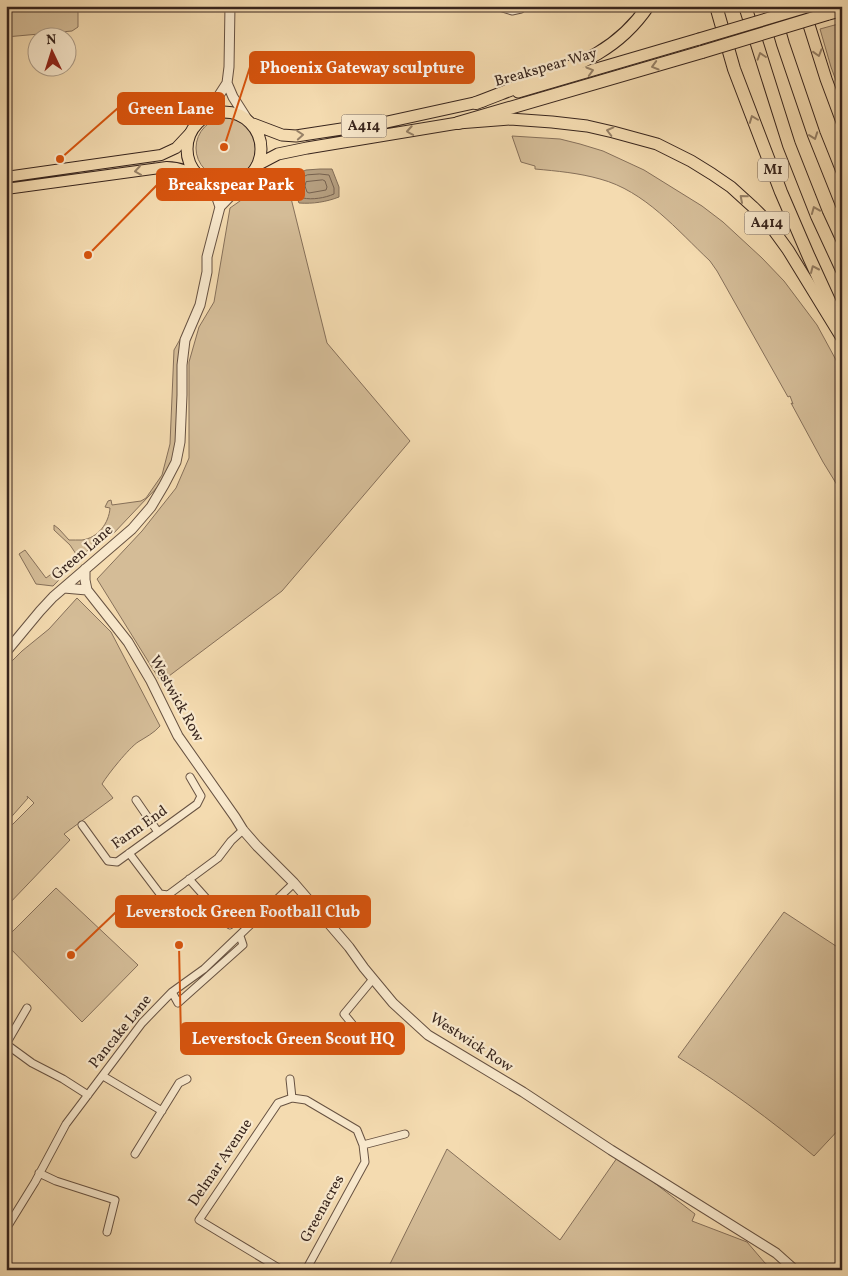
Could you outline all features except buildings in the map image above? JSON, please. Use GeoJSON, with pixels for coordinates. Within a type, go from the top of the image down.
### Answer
{"type":"FeatureCollection","features":[{"type":"Feature","properties":{"kind":"highway"},"geometry":{"type":"LineString","coordinates":[[476,103],[589,59],[628,31],[648,6]]}},
{"type":"Feature","properties":{"kind":"highway","name":"M1"},"geometry":{"type":"LineString","coordinates":[[716,6],[734,69],[781,192],[842,330]]}},
{"type":"Feature","properties":{"kind":"highway","name":"M1"},"geometry":{"type":"LineString","coordinates":[[745,6],[789,145],[817,216],[842,270]]}},
{"type":"Feature","properties":{"kind":"highway"},"geometry":{"type":"LineString","coordinates":[[772,6],[814,135],[842,205]]}},
{"type":"Feature","properties":{"kind":"highway"},"geometry":{"type":"LineString","coordinates":[[803,6],[842,122]]}},
{"type":"Feature","properties":{"kind":"highway","name":"A414"},"geometry":{"type":"LineString","coordinates":[[700,46],[810,6]]}},
{"type":"Feature","properties":{"kind":"highway"},"geometry":{"type":"LineString","coordinates":[[458,123],[700,46],[842,10]]}},
{"type":"Feature","properties":{"kind":"highway","name":"Breakspear Way"},"geometry":{"type":"LineString","coordinates":[[250,122],[282,135],[296,136],[387,122],[476,103],[700,46]]}},
{"type":"Feature","properties":{"kind":"highway"},"geometry":{"type":"LineString","coordinates":[[215,113],[237,114],[250,122],[258,131],[261,139],[261,156],[254,173],[246,180],[234,185],[221,186],[205,181],[194,172],[187,153],[187,143],[190,133],[205,117],[215,113]]}},
{"type":"Feature","properties":{"kind":"highway","name":"A414"},"geometry":{"type":"LineString","coordinates":[[259,164],[280,153],[458,123],[510,118],[586,126],[657,144],[691,161],[731,187],[753,207],[788,250],[842,338]]}},
{"type":"Feature","properties":{"kind":"main road"},"geometry":{"type":"LineString","coordinates":[[6,177],[161,155],[176,148],[190,133]]}},
{"type":"Feature","properties":{"kind":"main road"},"geometry":{"type":"LineString","coordinates":[[6,190],[167,168],[184,170],[205,181]]}},
{"type":"Feature","properties":{"kind":"street"},"geometry":{"type":"LineString","coordinates":[[205,117],[227,83],[230,7],[284,6]]}},
{"type":"Feature","properties":{"kind":"street"},"geometry":{"type":"LineString","coordinates":[[496,6],[512,11],[521,9]]}},
{"type":"Feature","properties":{"kind":"street"},"geometry":{"type":"LineString","coordinates":[[227,83],[233,97],[250,122]]}},
{"type":"Feature","properties":{"kind":"street","name":"Green Lane"},"geometry":{"type":"LineString","coordinates":[[6,652],[40,611],[132,529],[151,507],[176,462],[180,442],[182,365],[185,340],[200,305],[207,272],[207,257],[220,207],[246,180]]}},
{"type":"Feature","properties":{"kind":"street"},"geometry":{"type":"LineString","coordinates":[[205,181],[216,195],[220,207]]}},
{"type":"Feature","properties":{"kind":"street"},"geometry":{"type":"LineString","coordinates":[[64,588],[87,590],[85,569]]}},
{"type":"Feature","properties":{"kind":"street","name":"Westwick Row"},"geometry":{"type":"LineString","coordinates":[[87,590],[128,642],[151,681],[178,736],[243,830],[294,883],[349,947],[372,979],[393,1003],[428,1035],[523,1092],[611,1150],[776,1253],[795,1270]]}},
{"type":"Feature","properties":{"kind":"street","name":"Farm End"},"geometry":{"type":"LineString","coordinates":[[82,825],[108,860],[117,862],[198,804],[201,796],[190,777]]}},
{"type":"Feature","properties":{"kind":"street"},"geometry":{"type":"LineString","coordinates":[[136,800],[158,832]]}},
{"type":"Feature","properties":{"kind":"street"},"geometry":{"type":"LineString","coordinates":[[129,853],[160,894],[168,895],[218,858],[231,841],[243,830]]}},
{"type":"Feature","properties":{"kind":"street"},"geometry":{"type":"LineString","coordinates":[[189,879],[230,925]]}},
{"type":"Feature","properties":{"kind":"street","name":"Pancake Lane"},"geometry":{"type":"LineString","coordinates":[[6,1229],[66,1124],[142,1023],[172,992],[204,969],[294,883]]}},
{"type":"Feature","properties":{"kind":"street"},"geometry":{"type":"LineString","coordinates":[[172,992],[178,1003],[243,945],[240,936]]}},
{"type":"Feature","properties":{"kind":"street"},"geometry":{"type":"LineString","coordinates":[[204,969],[208,976]]}},
{"type":"Feature","properties":{"kind":"street"},"geometry":{"type":"LineString","coordinates":[[353,1025],[344,1014],[372,979]]}},
{"type":"Feature","properties":{"kind":"street"},"geometry":{"type":"LineString","coordinates":[[27,1008],[6,1044],[32,1063],[88,1095]]}},
{"type":"Feature","properties":{"kind":"street"},"geometry":{"type":"LineString","coordinates":[[103,1076],[162,1112]]}},
{"type":"Feature","properties":{"kind":"street"},"geometry":{"type":"LineString","coordinates":[[135,1154],[179,1083],[188,1079]]}},
{"type":"Feature","properties":{"kind":"street"},"geometry":{"type":"LineString","coordinates":[[290,1079],[292,1098],[306,1100],[357,1130],[363,1145],[405,1134]]}},
{"type":"Feature","properties":{"kind":"street","name":"Delmar Avenue"},"geometry":{"type":"LineString","coordinates":[[282,1270],[199,1220],[278,1103],[292,1098]]}},
{"type":"Feature","properties":{"kind":"street","name":"Greenacres"},"geometry":{"type":"LineString","coordinates":[[306,1270],[365,1162],[363,1145]]}},
{"type":"Feature","properties":{"kind":"street"},"geometry":{"type":"LineString","coordinates":[[39,1174],[114,1200],[108,1232]]}},
{"type":"Feature","properties":{"kind":"shaded area"},"geometry":{"type":"Polygon","coordinates":[[[6,6],[78,6],[76,28],[28,28],[28,35],[6,37],[6,6]]]}},
{"type":"Feature","properties":{"kind":"shaded area"},"geometry":{"type":"Polygon","coordinates":[[[842,23],[842,97],[820,29],[842,23]]]}},
{"type":"Feature","properties":{"kind":"shaded area"},"geometry":{"type":"Polygon","coordinates":[[[226,118],[238,120],[251,131],[256,148],[254,160],[243,173],[226,178],[214,176],[201,165],[196,148],[198,136],[209,123],[226,118]]]}},
{"type":"Feature","properties":{"kind":"shaded area"},"geometry":{"type":"Polygon","coordinates":[[[512,136],[560,139],[580,144],[603,151],[644,170],[702,206],[723,222],[784,281],[817,325],[842,371],[842,493],[791,403],[793,404],[790,396],[788,397],[710,261],[660,213],[632,193],[600,179],[560,171],[535,169],[535,166],[521,162],[512,136]]]}},
{"type":"Feature","properties":{"kind":"shaded area"},"geometry":{"type":"Polygon","coordinates":[[[154,159],[154,164],[6,185],[6,180],[154,159]]]}},
{"type":"Feature","properties":{"kind":"shaded area"},"geometry":{"type":"Polygon","coordinates":[[[284,170],[327,343],[410,441],[282,591],[161,682],[97,579],[142,531],[176,488],[189,458],[189,362],[199,327],[214,302],[230,208],[284,170]]]}},
{"type":"Feature","properties":{"kind":"shaded area"},"geometry":{"type":"Polygon","coordinates":[[[183,334],[180,431],[174,457],[166,478],[112,535],[111,530],[86,552],[53,586],[36,584],[19,554],[25,550],[46,578],[76,554],[70,545],[54,530],[54,525],[69,540],[88,539],[98,533],[105,524],[110,508],[105,507],[108,501],[111,500],[112,505],[141,501],[146,498],[162,475],[170,444],[174,350],[183,334]]]}},
{"type":"Feature","properties":{"kind":"shaded area"},"geometry":{"type":"Polygon","coordinates":[[[77,598],[111,632],[160,726],[129,750],[102,784],[113,798],[64,834],[70,840],[6,907],[6,831],[34,803],[27,796],[28,798],[6,823],[6,667],[49,629],[77,598]]]}},
{"type":"Feature","properties":{"kind":"shaded area"},"geometry":{"type":"Polygon","coordinates":[[[56,888],[138,965],[82,1022],[6,944],[6,938],[56,888]]]}},
{"type":"Feature","properties":{"kind":"shaded area"},"geometry":{"type":"Polygon","coordinates":[[[784,912],[842,950],[842,1126],[814,1156],[748,1104],[678,1057],[784,912]]]}},
{"type":"Feature","properties":{"kind":"shaded area"},"geometry":{"type":"Polygon","coordinates":[[[447,1149],[560,1240],[617,1158],[635,1168],[695,1214],[692,1221],[747,1242],[765,1263],[774,1270],[387,1270],[447,1149]]]}},
{"type":"Feature","properties":{"kind":"water"},"geometry":{"type":"Polygon","coordinates":[[[332,169],[339,187],[339,197],[319,202],[299,203],[292,185],[297,174],[306,170],[332,169]]]}},
{"type":"Feature","properties":{"kind":"place","name":"Phoenix Gateway sculpture"},"geometry":{"type":"Point","coordinates":[224,147]}},
{"type":"Feature","properties":{"kind":"place","name":"Green Lane"},"geometry":{"type":"Point","coordinates":[60,159]}},
{"type":"Feature","properties":{"kind":"place","name":"Breakspear Park"},"geometry":{"type":"Point","coordinates":[88,255]}},
{"type":"Feature","properties":{"kind":"place","name":"Leverstock Green Scout HQ"},"geometry":{"type":"Point","coordinates":[179,945]}},
{"type":"Feature","properties":{"kind":"place","name":"Leverstock Green Football Club"},"geometry":{"type":"Point","coordinates":[71,955]}}]}
